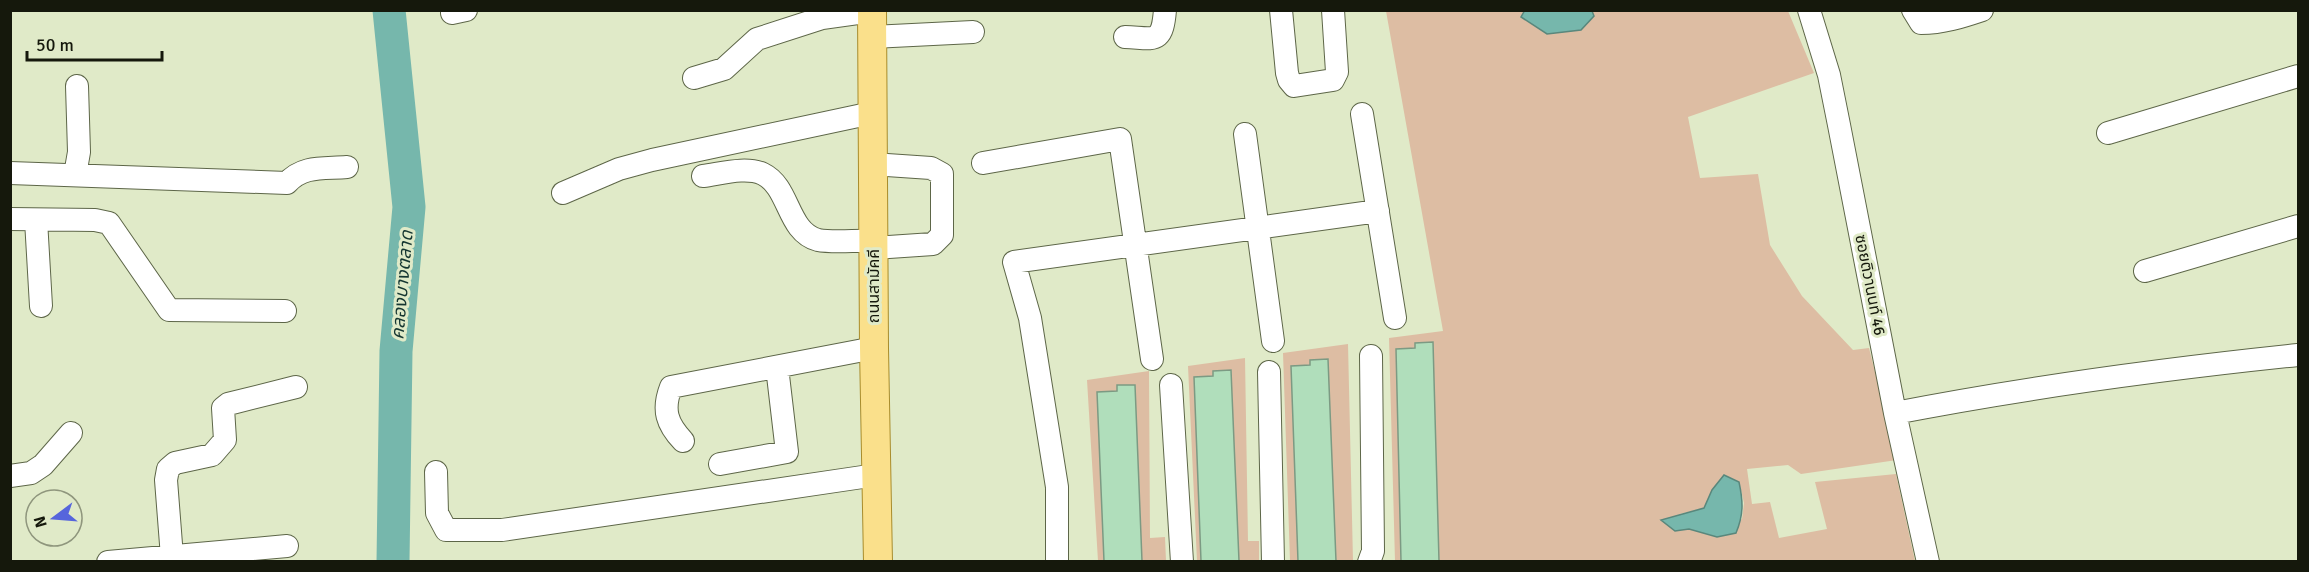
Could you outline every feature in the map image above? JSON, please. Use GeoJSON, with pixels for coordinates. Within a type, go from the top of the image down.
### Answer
{"type":"FeatureCollection","features":[{"type":"Feature","properties":{"kind":"main road","name":"ถนนสามัคคี"},"geometry":{"type":"LineString","coordinates":[[872,24],[878,561]]}},
{"type":"Feature","properties":{"kind":"street"},"geometry":{"type":"LineString","coordinates":[[1125,37],[1153,38],[1160,35],[1165,10]]}},
{"type":"Feature","properties":{"kind":"street"},"geometry":{"type":"LineString","coordinates":[[1281,10],[1287,73],[1294,86],[1333,80],[1337,72],[1333,10]]}},
{"type":"Feature","properties":{"kind":"street","name":"ซอยติวานนท์ 46"},"geometry":{"type":"LineString","coordinates":[[1809,10],[1835,99],[1895,413],[1928,561]]}},
{"type":"Feature","properties":{"kind":"street"},"geometry":{"type":"LineString","coordinates":[[1913,10],[1921,23],[1935,23],[1982,10]]}},
{"type":"Feature","properties":{"kind":"street"},"geometry":{"type":"LineString","coordinates":[[694,78],[724,69],[757,39],[822,18],[974,32]]}},
{"type":"Feature","properties":{"kind":"street"},"geometry":{"type":"LineString","coordinates":[[2108,133],[2298,76]]}},
{"type":"Feature","properties":{"kind":"street"},"geometry":{"type":"LineString","coordinates":[[75,176],[79,152],[77,86]]}},
{"type":"Feature","properties":{"kind":"street"},"geometry":{"type":"LineString","coordinates":[[563,193],[619,169],[652,160],[872,113]]}},
{"type":"Feature","properties":{"kind":"street"},"geometry":{"type":"LineString","coordinates":[[1362,114],[1395,318]]}},
{"type":"Feature","properties":{"kind":"street"},"geometry":{"type":"LineString","coordinates":[[1245,134],[1273,341]]}},
{"type":"Feature","properties":{"kind":"street"},"geometry":{"type":"LineString","coordinates":[[982,163],[1120,139],[1152,359]]}},
{"type":"Feature","properties":{"kind":"street"},"geometry":{"type":"LineString","coordinates":[[703,176],[747,171],[763,174],[777,186],[803,231],[818,240],[874,244],[933,244],[942,235],[942,174],[931,168],[872,164]]}},
{"type":"Feature","properties":{"kind":"street"},"geometry":{"type":"LineString","coordinates":[[10,173],[287,183],[296,173],[307,170],[347,167]]}},
{"type":"Feature","properties":{"kind":"street"},"geometry":{"type":"LineString","coordinates":[[1057,561],[1057,487],[1030,318],[1014,262],[1378,211]]}},
{"type":"Feature","properties":{"kind":"street"},"geometry":{"type":"LineString","coordinates":[[10,219],[95,220],[109,223],[169,310],[285,311]]}},
{"type":"Feature","properties":{"kind":"street"},"geometry":{"type":"LineString","coordinates":[[36,220],[41,306]]}},
{"type":"Feature","properties":{"kind":"street"},"geometry":{"type":"LineString","coordinates":[[2145,271],[2298,226]]}},
{"type":"Feature","properties":{"kind":"street"},"geometry":{"type":"LineString","coordinates":[[683,441],[670,427],[667,409],[671,387],[874,348]]}},
{"type":"Feature","properties":{"kind":"street"},"geometry":{"type":"LineString","coordinates":[[1895,413],[1980,396],[2157,370],[2298,355]]}},
{"type":"Feature","properties":{"kind":"street"},"geometry":{"type":"LineString","coordinates":[[1369,561],[1373,550],[1371,356]]}},
{"type":"Feature","properties":{"kind":"street"},"geometry":{"type":"LineString","coordinates":[[720,464],[787,452],[777,367]]}},
{"type":"Feature","properties":{"kind":"street"},"geometry":{"type":"LineString","coordinates":[[1269,372],[1273,561]]}},
{"type":"Feature","properties":{"kind":"street"},"geometry":{"type":"LineString","coordinates":[[1171,385],[1182,561]]}},
{"type":"Feature","properties":{"kind":"street"},"geometry":{"type":"LineString","coordinates":[[172,557],[166,480],[168,469],[175,463],[212,455],[225,440],[223,408],[228,404],[296,387]]}},
{"type":"Feature","properties":{"kind":"street"},"geometry":{"type":"LineString","coordinates":[[10,476],[31,473],[43,465],[71,434]]}},
{"type":"Feature","properties":{"kind":"street"},"geometry":{"type":"LineString","coordinates":[[436,472],[437,513],[446,530],[502,530],[876,475]]}},
{"type":"Feature","properties":{"kind":"street"},"geometry":{"type":"LineString","coordinates":[[108,561],[287,546]]}},
{"type":"Feature","properties":{"kind":"shaded area"},"geometry":{"type":"Polygon","coordinates":[[[1386,11],[1525,11],[1522,17],[1594,17],[1592,11],[1788,11],[1814,73],[1688,117],[1700,178],[1758,174],[1770,245],[1802,296],[1853,350],[1869,348],[1897,460],[1801,474],[1788,465],[1747,469],[1752,504],[1770,502],[1779,538],[1827,529],[1815,482],[1896,474],[1915,561],[1395,561],[1389,338],[1443,331],[1386,11]],[[1739,482],[1712,490],[1704,508],[1680,514],[1689,529],[1717,537],[1742,519],[1744,503],[1739,482]]]}},
{"type":"Feature","properties":{"kind":"shaded area"},"geometry":{"type":"Polygon","coordinates":[[[1348,344],[1353,561],[1290,561],[1283,353],[1348,344]]]}},
{"type":"Feature","properties":{"kind":"shaded area"},"geometry":{"type":"Polygon","coordinates":[[[1245,358],[1248,541],[1259,541],[1259,561],[1197,561],[1188,366],[1245,358]]]}},
{"type":"Feature","properties":{"kind":"shaded area"},"geometry":{"type":"Polygon","coordinates":[[[1149,371],[1150,538],[1165,537],[1166,561],[1098,561],[1087,380],[1149,371]]]}},
{"type":"Feature","properties":{"kind":"water"},"geometry":{"type":"Polygon","coordinates":[[[1525,10],[1592,11],[1594,16],[1581,30],[1547,34],[1521,17],[1525,10]]]}},
{"type":"Feature","properties":{"kind":"water"},"geometry":{"type":"Polygon","coordinates":[[[1724,475],[1739,482],[1742,508],[1736,533],[1717,537],[1689,529],[1675,531],[1661,520],[1704,508],[1712,490],[1724,475]]]}},
{"type":"Feature","properties":{"kind":"building"},"geometry":{"type":"Polygon","coordinates":[[[1433,342],[1439,561],[1401,561],[1396,349],[1415,348],[1415,343],[1433,342]]]}},
{"type":"Feature","properties":{"kind":"building"},"geometry":{"type":"Polygon","coordinates":[[[1328,359],[1336,561],[1298,561],[1291,366],[1310,365],[1310,360],[1328,359]]]}},
{"type":"Feature","properties":{"kind":"building"},"geometry":{"type":"Polygon","coordinates":[[[1231,370],[1239,561],[1201,561],[1194,377],[1213,376],[1213,371],[1231,370]]]}},
{"type":"Feature","properties":{"kind":"building"},"geometry":{"type":"Polygon","coordinates":[[[1117,385],[1135,385],[1142,561],[1104,561],[1097,392],[1117,391],[1117,385]]]}},
{"type":"Feature","properties":{"kind":"waterway","name":"คลองบางตลาด"},"geometry":{"type":"LineString","coordinates":[[389,10],[409,207],[396,351],[393,562]]}}]}
